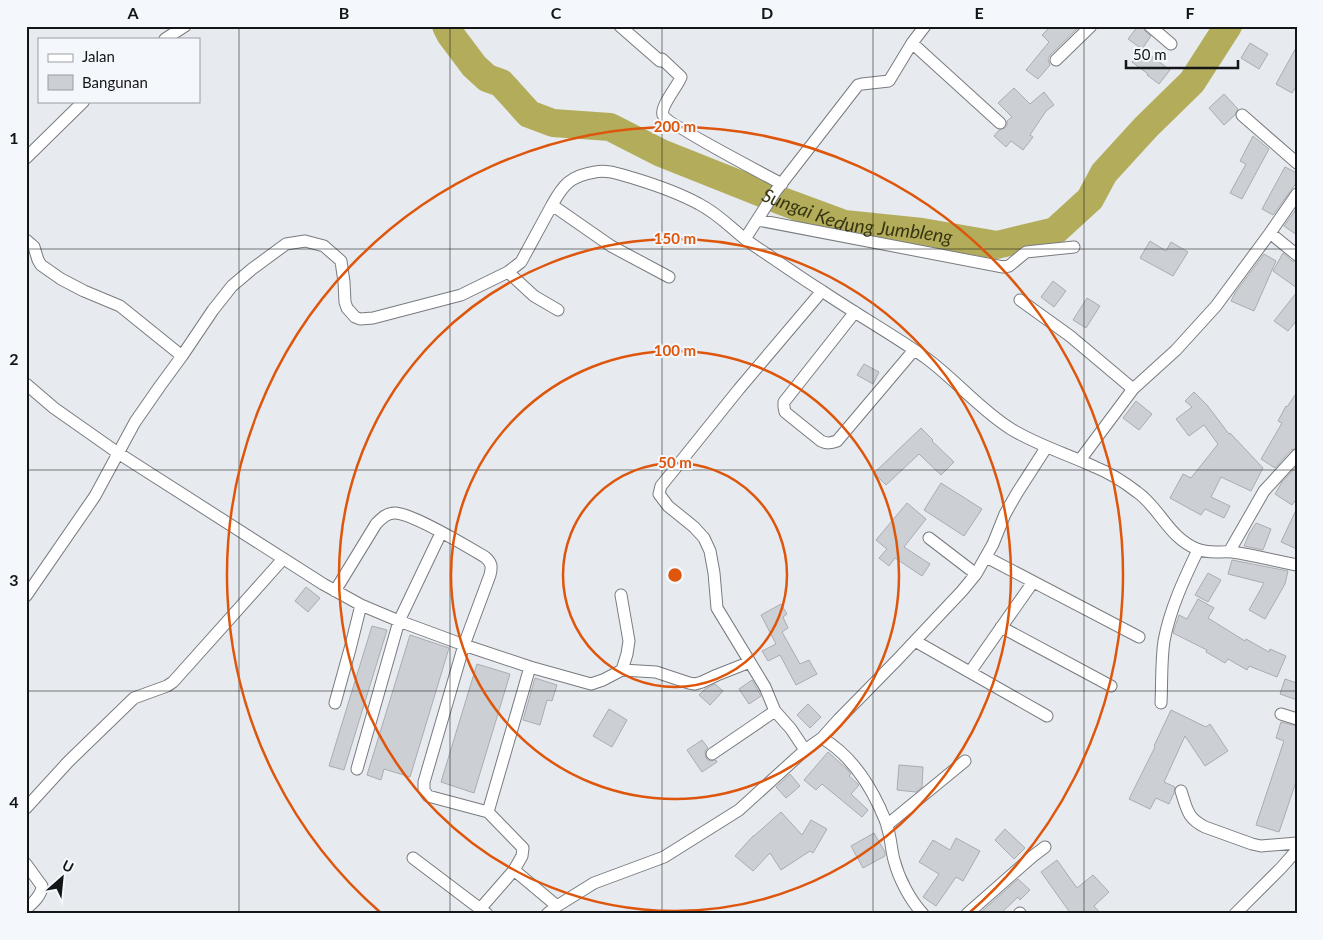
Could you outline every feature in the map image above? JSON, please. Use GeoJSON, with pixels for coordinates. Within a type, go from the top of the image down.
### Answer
{"type":"FeatureCollection","features":[{"type":"Feature","properties":{"kind":"street"},"geometry":{"type":"LineString","coordinates":[[167,38],[185,26]]}},
{"type":"Feature","properties":{"kind":"street"},"geometry":{"type":"LineString","coordinates":[[620,26],[660,61],[662,59],[681,77],[664,107],[662,112],[664,117],[778,188]]}},
{"type":"Feature","properties":{"kind":"street"},"geometry":{"type":"LineString","coordinates":[[745,239],[778,188],[858,86],[889,81],[912,43],[925,26]]}},
{"type":"Feature","properties":{"kind":"street"},"geometry":{"type":"LineString","coordinates":[[1056,60],[1091,26]]}},
{"type":"Feature","properties":{"kind":"street"},"geometry":{"type":"LineString","coordinates":[[1150,26],[1171,44]]}},
{"type":"Feature","properties":{"kind":"street"},"geometry":{"type":"LineString","coordinates":[[912,43],[1000,124]]}},
{"type":"Feature","properties":{"kind":"street"},"geometry":{"type":"LineString","coordinates":[[26,158],[83,102]]}},
{"type":"Feature","properties":{"kind":"street"},"geometry":{"type":"LineString","coordinates":[[1242,115],[1297,163]]}},
{"type":"Feature","properties":{"kind":"street"},"geometry":{"type":"LineString","coordinates":[[26,596],[95,496],[136,422],[160,386],[213,310],[232,286],[252,269],[286,244],[305,241],[324,246],[341,261],[344,302],[350,312],[360,319],[366,320],[460,295],[508,272],[521,262],[564,186],[570,180],[595,171],[606,171],[640,180],[699,204],[721,218],[745,239],[914,350],[947,376],[979,406],[1010,429],[1045,447],[1109,473],[1140,493],[1181,540],[1198,550],[1213,553],[1229,552],[1297,565]]}},
{"type":"Feature","properties":{"kind":"street"},"geometry":{"type":"LineString","coordinates":[[1080,460],[1133,389],[1176,350],[1216,306],[1297,194]]}},
{"type":"Feature","properties":{"kind":"street"},"geometry":{"type":"LineString","coordinates":[[552,205],[611,246],[669,276]]}},
{"type":"Feature","properties":{"kind":"street"},"geometry":{"type":"LineString","coordinates":[[760,217],[1004,267],[1009,266],[1024,252],[1074,247]]}},
{"type":"Feature","properties":{"kind":"street"},"geometry":{"type":"LineString","coordinates":[[1270,233],[1297,255]]}},
{"type":"Feature","properties":{"kind":"street"},"geometry":{"type":"LineString","coordinates":[[26,240],[34,246],[38,260],[42,265],[61,279],[120,306],[182,356]]}},
{"type":"Feature","properties":{"kind":"street"},"geometry":{"type":"LineString","coordinates":[[508,272],[534,296],[558,310]]}},
{"type":"Feature","properties":{"kind":"street"},"geometry":{"type":"LineString","coordinates":[[805,750],[775,711],[765,686],[717,608],[710,551],[704,538],[694,527],[668,506],[659,492],[661,486],[739,389],[822,291]]}},
{"type":"Feature","properties":{"kind":"street"},"geometry":{"type":"LineString","coordinates":[[1020,300],[1070,336],[1133,389]]}},
{"type":"Feature","properties":{"kind":"street"},"geometry":{"type":"LineString","coordinates":[[855,312],[784,402],[785,412],[821,441],[832,443],[837,440],[914,350]]}},
{"type":"Feature","properties":{"kind":"street"},"geometry":{"type":"LineString","coordinates":[[26,384],[54,408],[118,453],[283,559],[361,605],[399,621],[530,667],[591,684],[622,670],[656,672],[695,684],[750,662]]}},
{"type":"Feature","properties":{"kind":"street"},"geometry":{"type":"LineString","coordinates":[[547,914],[594,883],[664,857],[739,810],[805,750],[822,738],[976,574],[993,544],[1005,514],[1045,447]]}},
{"type":"Feature","properties":{"kind":"street"},"geometry":{"type":"LineString","coordinates":[[1229,552],[1264,491],[1297,455]]}},
{"type":"Feature","properties":{"kind":"street"},"geometry":{"type":"LineString","coordinates":[[335,591],[376,524],[384,516],[395,513],[407,516],[441,532],[485,557],[490,561],[492,567],[464,645],[424,782],[424,790],[428,796],[488,812],[523,848],[522,856],[514,870],[483,911],[413,858]]}},
{"type":"Feature","properties":{"kind":"street"},"geometry":{"type":"LineString","coordinates":[[357,769],[399,621],[441,532]]}},
{"type":"Feature","properties":{"kind":"street"},"geometry":{"type":"LineString","coordinates":[[929,538],[976,574]]}},
{"type":"Feature","properties":{"kind":"street"},"geometry":{"type":"LineString","coordinates":[[1161,703],[1164,642],[1168,624],[1182,581],[1198,550]]}},
{"type":"Feature","properties":{"kind":"street"},"geometry":{"type":"LineString","coordinates":[[986,557],[1139,637]]}},
{"type":"Feature","properties":{"kind":"street"},"geometry":{"type":"LineString","coordinates":[[26,808],[68,762],[134,698],[173,682],[283,559]]}},
{"type":"Feature","properties":{"kind":"street"},"geometry":{"type":"LineString","coordinates":[[970,672],[1033,582]]}},
{"type":"Feature","properties":{"kind":"street"},"geometry":{"type":"LineString","coordinates":[[621,595],[629,641],[622,670]]}},
{"type":"Feature","properties":{"kind":"street"},"geometry":{"type":"LineString","coordinates":[[335,703],[361,605]]}},
{"type":"Feature","properties":{"kind":"street"},"geometry":{"type":"LineString","coordinates":[[1001,627],[1111,686]]}},
{"type":"Feature","properties":{"kind":"street"},"geometry":{"type":"LineString","coordinates":[[915,641],[1047,716]]}},
{"type":"Feature","properties":{"kind":"street"},"geometry":{"type":"LineString","coordinates":[[488,812],[530,667]]}},
{"type":"Feature","properties":{"kind":"street"},"geometry":{"type":"LineString","coordinates":[[712,754],[775,711]]}},
{"type":"Feature","properties":{"kind":"street"},"geometry":{"type":"LineString","coordinates":[[1281,714],[1297,719]]}},
{"type":"Feature","properties":{"kind":"street"},"geometry":{"type":"LineString","coordinates":[[822,738],[838,749],[862,776],[874,796],[887,825],[898,872],[910,896],[923,914]]}},
{"type":"Feature","properties":{"kind":"street"},"geometry":{"type":"LineString","coordinates":[[887,825],[965,761]]}},
{"type":"Feature","properties":{"kind":"street"},"geometry":{"type":"LineString","coordinates":[[1181,791],[1190,817],[1198,824],[1261,846],[1297,844]]}},
{"type":"Feature","properties":{"kind":"street"},"geometry":{"type":"LineString","coordinates":[[967,914],[1033,856],[1045,848]]}},
{"type":"Feature","properties":{"kind":"street"},"geometry":{"type":"LineString","coordinates":[[1235,914],[1297,850]]}},
{"type":"Feature","properties":{"kind":"street"},"geometry":{"type":"LineString","coordinates":[[26,864],[42,886],[42,889],[41,893],[26,909]]}},
{"type":"Feature","properties":{"kind":"street"},"geometry":{"type":"LineString","coordinates":[[514,870],[557,906]]}},
{"type":"Feature","properties":{"kind":"building"},"geometry":{"type":"Polygon","coordinates":[[[1051,26],[1080,26],[1050,55],[1048,59],[1050,65],[1038,79],[1026,70],[1049,42],[1042,35],[1051,26]]]}},
{"type":"Feature","properties":{"kind":"building"},"geometry":{"type":"Polygon","coordinates":[[[1138,26],[1143,26],[1145,31],[1151,36],[1142,49],[1128,39],[1138,26]]]}},
{"type":"Feature","properties":{"kind":"building"},"geometry":{"type":"Polygon","coordinates":[[[1250,43],[1268,54],[1259,69],[1241,58],[1250,43]]]}},
{"type":"Feature","properties":{"kind":"building"},"geometry":{"type":"Polygon","coordinates":[[[1297,46],[1297,85],[1292,93],[1276,84],[1297,46]]]}},
{"type":"Feature","properties":{"kind":"building"},"geometry":{"type":"Polygon","coordinates":[[[1142,49],[1170,70],[1159,84],[1132,62],[1142,49]]]}},
{"type":"Feature","properties":{"kind":"building"},"geometry":{"type":"Polygon","coordinates":[[[1014,88],[1030,104],[1044,92],[1054,105],[1046,111],[1030,135],[1033,137],[1023,150],[1011,141],[1006,147],[994,136],[999,130],[1005,128],[1007,121],[1012,117],[998,103],[1014,88]]]}},
{"type":"Feature","properties":{"kind":"building"},"geometry":{"type":"Polygon","coordinates":[[[1224,94],[1238,109],[1235,115],[1224,125],[1209,108],[1224,94]]]}},
{"type":"Feature","properties":{"kind":"building"},"geometry":{"type":"Polygon","coordinates":[[[1253,136],[1269,149],[1242,199],[1230,193],[1246,164],[1240,161],[1253,136]]]}},
{"type":"Feature","properties":{"kind":"building"},"geometry":{"type":"Polygon","coordinates":[[[1285,167],[1297,173],[1297,182],[1273,215],[1262,209],[1285,167]]]}},
{"type":"Feature","properties":{"kind":"building"},"geometry":{"type":"Polygon","coordinates":[[[1297,208],[1297,235],[1284,226],[1297,208]]]}},
{"type":"Feature","properties":{"kind":"building"},"geometry":{"type":"Polygon","coordinates":[[[1150,241],[1166,251],[1171,242],[1188,252],[1173,276],[1140,258],[1150,241]]]}},
{"type":"Feature","properties":{"kind":"building"},"geometry":{"type":"Polygon","coordinates":[[[1283,253],[1292,261],[1297,262],[1297,288],[1273,271],[1283,253]]]}},
{"type":"Feature","properties":{"kind":"building"},"geometry":{"type":"Polygon","coordinates":[[[1264,254],[1276,261],[1254,311],[1231,301],[1264,254]]]}},
{"type":"Feature","properties":{"kind":"building"},"geometry":{"type":"Polygon","coordinates":[[[1053,281],[1066,291],[1054,307],[1041,297],[1053,281]]]}},
{"type":"Feature","properties":{"kind":"building"},"geometry":{"type":"Polygon","coordinates":[[[1297,292],[1297,320],[1288,331],[1274,321],[1297,292]]]}},
{"type":"Feature","properties":{"kind":"building"},"geometry":{"type":"Polygon","coordinates":[[[1087,298],[1100,306],[1086,328],[1073,320],[1087,298]]]}},
{"type":"Feature","properties":{"kind":"building"},"geometry":{"type":"Polygon","coordinates":[[[864,364],[879,372],[873,384],[857,375],[864,364]]]}},
{"type":"Feature","properties":{"kind":"building"},"geometry":{"type":"Polygon","coordinates":[[[1194,392],[1207,405],[1229,434],[1263,468],[1251,491],[1221,477],[1211,497],[1230,506],[1224,518],[1205,509],[1201,515],[1170,498],[1183,474],[1191,478],[1218,444],[1204,425],[1189,436],[1176,419],[1192,407],[1185,401],[1194,392]]]}},
{"type":"Feature","properties":{"kind":"building"},"geometry":{"type":"Polygon","coordinates":[[[1297,392],[1297,448],[1291,450],[1275,468],[1261,459],[1282,423],[1278,421],[1286,406],[1297,392]]]}},
{"type":"Feature","properties":{"kind":"building"},"geometry":{"type":"Polygon","coordinates":[[[1136,401],[1152,414],[1139,430],[1123,418],[1136,401]]]}},
{"type":"Feature","properties":{"kind":"building"},"geometry":{"type":"Polygon","coordinates":[[[921,428],[954,462],[941,475],[919,454],[886,485],[874,473],[921,428]]]}},
{"type":"Feature","properties":{"kind":"building"},"geometry":{"type":"Polygon","coordinates":[[[1297,466],[1297,498],[1292,505],[1275,494],[1282,482],[1297,466]]]}},
{"type":"Feature","properties":{"kind":"building"},"geometry":{"type":"Polygon","coordinates":[[[941,483],[982,509],[964,536],[924,510],[941,483]]]}},
{"type":"Feature","properties":{"kind":"building"},"geometry":{"type":"Polygon","coordinates":[[[907,503],[926,519],[904,547],[930,564],[922,576],[895,558],[889,566],[879,558],[887,549],[876,540],[907,503]]]}},
{"type":"Feature","properties":{"kind":"building"},"geometry":{"type":"Polygon","coordinates":[[[1297,508],[1297,549],[1281,542],[1297,508]]]}},
{"type":"Feature","properties":{"kind":"building"},"geometry":{"type":"Polygon","coordinates":[[[1256,523],[1271,529],[1263,550],[1244,546],[1256,523]]]}},
{"type":"Feature","properties":{"kind":"building"},"geometry":{"type":"Polygon","coordinates":[[[1232,560],[1288,571],[1285,584],[1265,619],[1249,610],[1264,583],[1228,574],[1232,560]]]}},
{"type":"Feature","properties":{"kind":"building"},"geometry":{"type":"Polygon","coordinates":[[[1208,573],[1221,580],[1208,602],[1195,595],[1208,573]]]}},
{"type":"Feature","properties":{"kind":"building"},"geometry":{"type":"Polygon","coordinates":[[[306,587],[320,598],[308,612],[295,601],[306,587]]]}},
{"type":"Feature","properties":{"kind":"building"},"geometry":{"type":"Polygon","coordinates":[[[1198,599],[1214,608],[1208,618],[1245,641],[1246,639],[1269,652],[1270,649],[1286,656],[1277,677],[1249,666],[1247,670],[1228,659],[1225,663],[1206,652],[1207,650],[1173,633],[1179,615],[1187,619],[1198,599]]]}},
{"type":"Feature","properties":{"kind":"building"},"geometry":{"type":"Polygon","coordinates":[[[781,604],[787,614],[783,617],[788,628],[782,632],[800,664],[809,660],[817,674],[796,685],[780,655],[768,661],[762,651],[776,644],[761,615],[781,604]]]}},
{"type":"Feature","properties":{"kind":"building"},"geometry":{"type":"Polygon","coordinates":[[[372,626],[387,630],[344,770],[329,766],[372,626]]]}},
{"type":"Feature","properties":{"kind":"building"},"geometry":{"type":"Polygon","coordinates":[[[410,635],[449,648],[410,777],[384,769],[381,780],[367,775],[410,635]]]}},
{"type":"Feature","properties":{"kind":"building"},"geometry":{"type":"Polygon","coordinates":[[[477,664],[510,674],[474,793],[441,782],[477,664]]]}},
{"type":"Feature","properties":{"kind":"building"},"geometry":{"type":"Polygon","coordinates":[[[535,678],[557,685],[552,701],[547,700],[540,725],[523,720],[535,678]]]}},
{"type":"Feature","properties":{"kind":"building"},"geometry":{"type":"Polygon","coordinates":[[[1285,679],[1297,683],[1297,700],[1280,694],[1285,679]]]}},
{"type":"Feature","properties":{"kind":"building"},"geometry":{"type":"Polygon","coordinates":[[[752,680],[761,696],[749,704],[739,689],[752,680]]]}},
{"type":"Feature","properties":{"kind":"building"},"geometry":{"type":"Polygon","coordinates":[[[715,684],[723,691],[710,705],[699,695],[705,689],[715,684]]]}},
{"type":"Feature","properties":{"kind":"building"},"geometry":{"type":"Polygon","coordinates":[[[808,704],[821,717],[810,728],[797,715],[808,704]]]}},
{"type":"Feature","properties":{"kind":"building"},"geometry":{"type":"Polygon","coordinates":[[[609,709],[627,720],[612,747],[593,736],[609,709]]]}},
{"type":"Feature","properties":{"kind":"building"},"geometry":{"type":"Polygon","coordinates":[[[1171,710],[1206,727],[1210,724],[1228,751],[1205,766],[1185,736],[1164,782],[1175,787],[1169,804],[1156,798],[1150,809],[1129,799],[1171,710]]]}},
{"type":"Feature","properties":{"kind":"building"},"geometry":{"type":"Polygon","coordinates":[[[1281,722],[1297,726],[1297,779],[1279,832],[1256,825],[1284,741],[1276,738],[1281,722]]]}},
{"type":"Feature","properties":{"kind":"building"},"geometry":{"type":"Polygon","coordinates":[[[702,740],[708,748],[705,751],[706,758],[709,761],[716,760],[717,762],[702,772],[687,750],[702,740]]]}},
{"type":"Feature","properties":{"kind":"building"},"geometry":{"type":"Polygon","coordinates":[[[828,752],[847,769],[851,774],[849,776],[859,785],[851,794],[868,810],[862,817],[822,784],[816,790],[804,780],[828,752]]]}},
{"type":"Feature","properties":{"kind":"building"},"geometry":{"type":"Polygon","coordinates":[[[899,765],[923,767],[922,787],[916,792],[897,790],[899,765]]]}},
{"type":"Feature","properties":{"kind":"building"},"geometry":{"type":"Polygon","coordinates":[[[790,774],[800,786],[786,798],[776,787],[790,774]]]}},
{"type":"Feature","properties":{"kind":"building"},"geometry":{"type":"Polygon","coordinates":[[[781,812],[802,835],[811,820],[827,829],[813,853],[810,851],[781,870],[770,853],[753,871],[735,856],[753,836],[781,812]]]}},
{"type":"Feature","properties":{"kind":"building"},"geometry":{"type":"Polygon","coordinates":[[[1005,829],[1025,848],[1014,859],[995,840],[1005,829]]]}},
{"type":"Feature","properties":{"kind":"building"},"geometry":{"type":"Polygon","coordinates":[[[874,833],[885,852],[885,856],[863,868],[851,846],[874,833]]]}},
{"type":"Feature","properties":{"kind":"building"},"geometry":{"type":"Polygon","coordinates":[[[956,838],[980,851],[963,881],[956,877],[936,906],[923,897],[939,874],[919,862],[933,840],[950,850],[956,838]]]}},
{"type":"Feature","properties":{"kind":"building"},"geometry":{"type":"Polygon","coordinates":[[[1057,860],[1077,888],[1093,875],[1109,892],[1094,906],[1101,914],[1071,914],[1041,872],[1057,860]]]}},
{"type":"Feature","properties":{"kind":"building"},"geometry":{"type":"Polygon","coordinates":[[[1018,879],[1030,890],[1020,900],[1018,897],[1000,914],[979,914],[1018,879]]]}},
{"type":"Feature","properties":{"kind":"waterway","name":"Sungai Kedung Jumbleng"},"geometry":{"type":"LineString","coordinates":[[446,26],[474,66],[487,78],[501,83],[529,114],[553,123],[610,127],[661,153],[844,224],[922,232],[997,245],[1055,231],[1090,199],[1104,173],[1146,127],[1192,82],[1228,26]]}}]}
